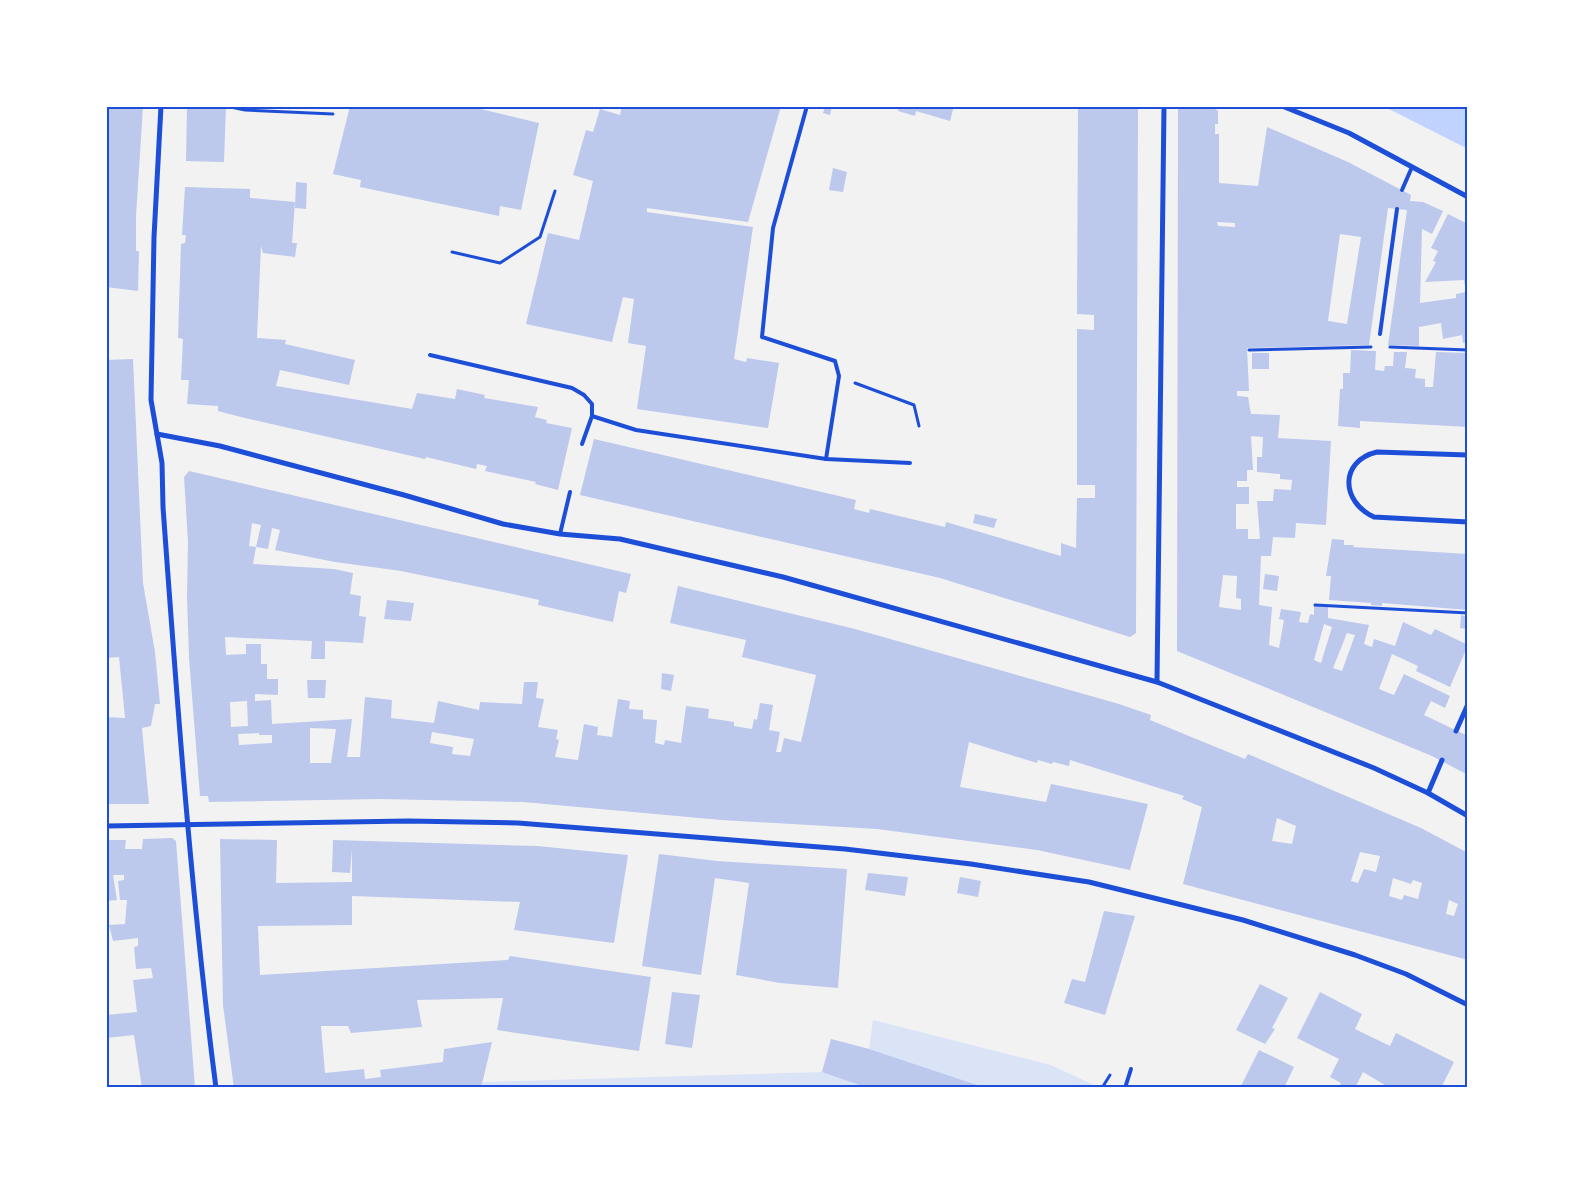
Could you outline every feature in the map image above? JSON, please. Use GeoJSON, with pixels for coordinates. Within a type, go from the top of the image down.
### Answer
{"type":"FeatureCollection","features":[{"type":"Feature","properties":{"kind":"street"},"geometry":{"type":"LineString","coordinates":[[161,106],[154,237],[152,400],[162,463],[172,635],[188,824],[202,980],[216,1088]]}},
{"type":"Feature","properties":{"kind":"street"},"geometry":{"type":"LineString","coordinates":[[1157,682],[1164,106]]}},
{"type":"Feature","properties":{"kind":"street"},"geometry":{"type":"LineString","coordinates":[[1282,106],[1348,133],[1468,197]]}},
{"type":"Feature","properties":{"kind":"street"},"geometry":{"type":"LineString","coordinates":[[157,434],[229,448],[503,524],[560,534],[620,538],[783,577],[1157,682],[1374,768],[1428,793],[1468,816]]}},
{"type":"Feature","properties":{"kind":"street"},"geometry":{"type":"LineString","coordinates":[[1468,455],[1377,452],[1368,454],[1356,464],[1348,481],[1351,499],[1364,512],[1374,517],[1468,522]]}},
{"type":"Feature","properties":{"kind":"street"},"geometry":{"type":"LineString","coordinates":[[1456,731],[1468,704]]}},
{"type":"Feature","properties":{"kind":"street"},"geometry":{"type":"LineString","coordinates":[[1428,793],[1442,760]]}},
{"type":"Feature","properties":{"kind":"street"},"geometry":{"type":"LineString","coordinates":[[106,826],[408,822],[518,823],[845,849],[971,864],[1088,882],[1243,920],[1356,954],[1406,974],[1468,1005]]}},
{"type":"Feature","properties":{"kind":"lane"},"geometry":{"type":"LineString","coordinates":[[807,106],[773,228],[762,337],[835,361],[839,376],[826,459]]}},
{"type":"Feature","properties":{"kind":"lane"},"geometry":{"type":"LineString","coordinates":[[1402,190],[1412,167]]}},
{"type":"Feature","properties":{"kind":"lane"},"geometry":{"type":"LineString","coordinates":[[1380,334],[1397,209]]}},
{"type":"Feature","properties":{"kind":"lane"},"geometry":{"type":"LineString","coordinates":[[430,355],[572,388],[584,395],[592,404],[592,416],[582,444]]}},
{"type":"Feature","properties":{"kind":"lane"},"geometry":{"type":"LineString","coordinates":[[592,416],[636,430],[826,459],[910,463]]}},
{"type":"Feature","properties":{"kind":"lane"},"geometry":{"type":"LineString","coordinates":[[560,534],[570,492]]}},
{"type":"Feature","properties":{"kind":"lane"},"geometry":{"type":"LineString","coordinates":[[1124,1088],[1130,1069]]}},
{"type":"Feature","properties":{"kind":"path"},"geometry":{"type":"LineString","coordinates":[[226,106],[245,110],[333,114]]}},
{"type":"Feature","properties":{"kind":"path"},"geometry":{"type":"LineString","coordinates":[[452,252],[500,263],[540,237],[555,192]]}},
{"type":"Feature","properties":{"kind":"path"},"geometry":{"type":"LineString","coordinates":[[1249,350],[1378,347]]}},
{"type":"Feature","properties":{"kind":"path"},"geometry":{"type":"LineString","coordinates":[[1388,348],[1468,350]]}},
{"type":"Feature","properties":{"kind":"path"},"geometry":{"type":"LineString","coordinates":[[839,376],[914,405],[918,426]]}},
{"type":"Feature","properties":{"kind":"path"},"geometry":{"type":"LineString","coordinates":[[1315,606],[1468,613]]}},
{"type":"Feature","properties":{"kind":"shaded area"},"geometry":{"type":"Polygon","coordinates":[[[873,1020],[1051,1065],[1100,1088],[481,1088],[483,1082],[822,1072],[831,1039],[869,1049],[873,1020]]]}},
{"type":"Feature","properties":{"kind":"water"},"geometry":{"type":"Polygon","coordinates":[[[1383,106],[1468,106],[1468,149],[1383,106]]]}},
{"type":"Feature","properties":{"kind":"building"},"geometry":{"type":"Polygon","coordinates":[[[106,106],[143,106],[136,216],[136,251],[139,251],[138,291],[106,287],[106,106]]]}},
{"type":"Feature","properties":{"kind":"building"},"geometry":{"type":"Polygon","coordinates":[[[187,106],[226,106],[224,162],[186,161],[187,106]]]}},
{"type":"Feature","properties":{"kind":"building"},"geometry":{"type":"Polygon","coordinates":[[[350,106],[468,106],[539,123],[521,210],[500,206],[499,216],[360,187],[361,180],[333,174],[350,106]]]}},
{"type":"Feature","properties":{"kind":"building"},"geometry":{"type":"Polygon","coordinates":[[[622,106],[781,106],[748,222],[647,208],[647,212],[753,227],[734,359],[746,362],[747,358],[779,363],[768,428],[637,409],[646,346],[628,343],[634,299],[623,297],[612,342],[526,324],[548,233],[579,240],[593,181],[573,175],[586,130],[593,132],[600,109],[620,115],[622,106]]]}},
{"type":"Feature","properties":{"kind":"building"},"geometry":{"type":"Polygon","coordinates":[[[825,106],[832,106],[830,115],[823,113],[825,106]]]}},
{"type":"Feature","properties":{"kind":"building"},"geometry":{"type":"Polygon","coordinates":[[[899,106],[954,106],[950,121],[916,111],[915,116],[898,111],[899,106]]]}},
{"type":"Feature","properties":{"kind":"building"},"geometry":{"type":"Polygon","coordinates":[[[1078,106],[1138,106],[1136,633],[1130,637],[940,578],[580,495],[594,439],[856,500],[854,509],[869,513],[870,509],[945,527],[946,522],[1061,556],[1061,543],[1076,548],[1077,498],[1095,498],[1095,485],[1077,485],[1077,329],[1094,330],[1094,315],[1077,314],[1078,106]]]}},
{"type":"Feature","properties":{"kind":"building"},"geometry":{"type":"Polygon","coordinates":[[[1178,106],[1211,106],[1218,111],[1218,124],[1215,124],[1215,134],[1219,134],[1219,183],[1258,186],[1267,127],[1348,162],[1411,195],[1410,201],[1423,202],[1443,211],[1432,234],[1422,229],[1420,303],[1456,298],[1456,294],[1466,292],[1464,280],[1425,282],[1436,262],[1433,261],[1438,251],[1431,248],[1448,214],[1468,224],[1468,276],[1466,280],[1468,280],[1468,342],[1463,343],[1462,335],[1443,339],[1441,323],[1419,327],[1419,346],[1388,345],[1407,210],[1388,208],[1369,345],[1247,348],[1249,391],[1237,391],[1237,396],[1248,397],[1251,414],[1280,415],[1278,438],[1331,441],[1326,525],[1296,523],[1295,538],[1273,537],[1271,556],[1261,556],[1259,605],[1272,607],[1269,645],[1279,648],[1284,620],[1279,619],[1281,609],[1301,612],[1299,622],[1308,623],[1310,614],[1314,615],[1314,606],[1328,607],[1328,618],[1369,625],[1364,644],[1372,647],[1374,639],[1395,646],[1403,622],[1431,635],[1435,629],[1468,645],[1450,687],[1416,671],[1418,666],[1392,654],[1379,689],[1394,695],[1404,674],[1450,696],[1445,708],[1431,701],[1424,715],[1468,736],[1468,775],[1432,756],[1177,651],[1178,106]],[[1217,222],[1218,226],[1235,227],[1235,223],[1217,222]],[[1340,234],[1328,321],[1347,324],[1361,237],[1340,234]],[[1251,436],[1253,470],[1247,470],[1247,481],[1237,481],[1237,487],[1249,487],[1249,504],[1236,504],[1236,529],[1248,529],[1248,539],[1260,539],[1257,501],[1273,501],[1274,489],[1291,490],[1292,480],[1280,479],[1280,474],[1257,472],[1257,457],[1262,457],[1263,437],[1251,436]],[[1223,575],[1219,607],[1241,610],[1241,599],[1236,598],[1237,576],[1223,575]],[[1324,624],[1314,660],[1321,663],[1332,627],[1324,624]],[[1347,633],[1333,668],[1342,671],[1355,635],[1347,633]]]}},
{"type":"Feature","properties":{"kind":"building"},"geometry":{"type":"Polygon","coordinates":[[[833,168],[847,172],[843,192],[829,190],[833,168]]]}},
{"type":"Feature","properties":{"kind":"building"},"geometry":{"type":"Polygon","coordinates":[[[296,182],[307,183],[306,209],[295,208],[296,182]]]}},
{"type":"Feature","properties":{"kind":"building"},"geometry":{"type":"Polygon","coordinates":[[[185,187],[250,189],[250,198],[295,202],[292,243],[297,243],[295,257],[263,253],[261,246],[257,338],[286,340],[285,344],[355,360],[349,385],[280,370],[276,386],[412,409],[417,393],[455,399],[457,389],[485,395],[484,398],[538,407],[535,417],[547,420],[546,423],[572,428],[558,490],[535,484],[536,482],[485,471],[487,466],[477,464],[476,469],[426,457],[425,459],[241,417],[218,411],[218,406],[187,404],[189,380],[181,380],[183,339],[178,338],[181,244],[185,243],[186,235],[182,235],[185,187]]]}},
{"type":"Feature","properties":{"kind":"building"},"geometry":{"type":"Polygon","coordinates":[[[1351,350],[1376,351],[1375,370],[1384,371],[1385,366],[1393,366],[1394,352],[1407,352],[1405,368],[1416,369],[1415,378],[1425,379],[1425,387],[1433,387],[1436,352],[1468,353],[1468,427],[1360,421],[1360,428],[1338,426],[1340,389],[1343,389],[1343,373],[1350,373],[1351,350]]]}},
{"type":"Feature","properties":{"kind":"building"},"geometry":{"type":"Polygon","coordinates":[[[1252,353],[1269,353],[1269,369],[1252,369],[1252,353]]]}},
{"type":"Feature","properties":{"kind":"building"},"geometry":{"type":"Polygon","coordinates":[[[133,359],[143,583],[155,652],[160,704],[155,704],[151,726],[142,728],[149,804],[106,804],[106,717],[125,718],[119,657],[106,658],[106,360],[133,359]]]}},
{"type":"Feature","properties":{"kind":"building"},"geometry":{"type":"Polygon","coordinates":[[[189,471],[631,574],[626,593],[619,591],[613,622],[538,605],[539,600],[494,590],[401,571],[335,562],[275,550],[280,530],[272,528],[268,549],[256,547],[253,564],[334,569],[353,573],[350,594],[361,596],[359,616],[366,617],[363,643],[325,641],[325,659],[311,659],[312,641],[225,637],[226,655],[246,654],[246,644],[261,644],[261,664],[267,664],[267,679],[278,679],[278,695],[255,694],[255,701],[271,700],[272,724],[352,719],[347,757],[360,757],[365,697],[392,700],[391,718],[434,723],[438,701],[479,710],[480,702],[522,704],[524,682],[538,682],[536,698],[544,699],[538,727],[558,730],[556,739],[559,740],[555,757],[578,760],[584,724],[598,727],[597,735],[612,737],[618,699],[630,701],[629,709],[643,710],[643,719],[657,720],[655,743],[664,745],[665,740],[681,743],[686,706],[709,709],[708,718],[734,722],[734,726],[752,729],[754,719],[757,720],[760,703],[773,705],[769,730],[780,732],[776,752],[781,752],[784,738],[801,742],[816,675],[742,657],[746,640],[670,623],[678,586],[855,629],[1119,704],[1151,715],[1150,720],[1245,759],[1248,754],[1421,828],[1468,853],[1468,960],[1183,884],[1202,807],[1182,799],[1184,796],[1070,760],[1069,766],[1038,760],[1037,763],[969,742],[960,787],[1046,802],[1051,784],[1148,804],[1130,870],[1037,850],[877,829],[721,820],[523,802],[380,799],[209,802],[208,796],[200,796],[189,658],[188,542],[184,477],[189,471]],[[252,523],[249,546],[256,547],[261,525],[252,523]],[[247,701],[230,702],[231,727],[248,726],[247,701]],[[310,728],[310,763],[331,763],[336,729],[310,728]],[[432,732],[430,743],[453,747],[452,754],[470,756],[474,739],[432,732]],[[259,733],[238,734],[239,745],[272,743],[272,735],[259,735],[259,733]],[[1277,818],[1272,841],[1292,844],[1296,826],[1277,818]],[[1360,852],[1351,881],[1358,883],[1364,869],[1376,872],[1380,856],[1360,852]],[[1393,878],[1389,896],[1402,900],[1404,895],[1418,899],[1422,883],[1413,880],[1411,884],[1393,878]],[[1449,900],[1446,914],[1454,916],[1458,904],[1449,900]]]}},
{"type":"Feature","properties":{"kind":"building"},"geometry":{"type":"Polygon","coordinates":[[[975,514],[997,519],[994,528],[973,523],[975,514]]]}},
{"type":"Feature","properties":{"kind":"building"},"geometry":{"type":"Polygon","coordinates":[[[1332,539],[1344,540],[1344,545],[1354,545],[1353,547],[1468,554],[1468,610],[1382,603],[1382,606],[1371,605],[1371,603],[1329,600],[1331,576],[1326,576],[1332,539]]]}},
{"type":"Feature","properties":{"kind":"building"},"geometry":{"type":"Polygon","coordinates":[[[1265,574],[1279,576],[1277,591],[1263,589],[1265,574]]]}},
{"type":"Feature","properties":{"kind":"building"},"geometry":{"type":"Polygon","coordinates":[[[387,600],[414,603],[411,621],[384,619],[387,600]]]}},
{"type":"Feature","properties":{"kind":"building"},"geometry":{"type":"Polygon","coordinates":[[[1461,615],[1468,617],[1468,629],[1460,628],[1461,615]]]}},
{"type":"Feature","properties":{"kind":"building"},"geometry":{"type":"Polygon","coordinates":[[[662,673],[674,675],[671,691],[661,689],[662,673]]]}},
{"type":"Feature","properties":{"kind":"building"},"geometry":{"type":"Polygon","coordinates":[[[307,680],[326,680],[325,698],[308,698],[307,680]]]}},
{"type":"Feature","properties":{"kind":"building"},"geometry":{"type":"Polygon","coordinates":[[[172,838],[176,841],[195,1088],[142,1088],[134,1035],[106,1038],[106,1015],[137,1012],[133,980],[153,978],[151,968],[136,969],[134,947],[138,946],[138,938],[113,941],[109,925],[125,924],[127,900],[120,900],[118,881],[124,880],[124,875],[113,875],[117,900],[106,901],[106,840],[126,840],[125,849],[142,849],[143,839],[172,838]]]}},
{"type":"Feature","properties":{"kind":"building"},"geometry":{"type":"Polygon","coordinates":[[[220,839],[277,840],[276,883],[352,882],[352,849],[350,873],[332,872],[333,840],[537,846],[628,855],[614,943],[514,930],[520,902],[352,896],[352,925],[258,926],[260,975],[508,960],[510,956],[651,977],[639,1051],[497,1030],[503,998],[417,1000],[422,1027],[351,1033],[348,1026],[321,1026],[325,1073],[364,1069],[365,1079],[381,1077],[380,1070],[443,1062],[444,1049],[492,1042],[481,1088],[234,1088],[223,1005],[220,839]]]}},
{"type":"Feature","properties":{"kind":"building"},"geometry":{"type":"Polygon","coordinates":[[[659,854],[717,861],[847,869],[838,988],[780,983],[736,975],[749,883],[715,878],[701,975],[642,966],[659,854]]]}},
{"type":"Feature","properties":{"kind":"building"},"geometry":{"type":"Polygon","coordinates":[[[868,873],[908,877],[905,896],[865,890],[868,873]]]}},
{"type":"Feature","properties":{"kind":"building"},"geometry":{"type":"Polygon","coordinates":[[[960,877],[981,881],[978,897],[957,893],[960,877]]]}},
{"type":"Feature","properties":{"kind":"building"},"geometry":{"type":"Polygon","coordinates":[[[1104,911],[1135,916],[1105,1015],[1064,1003],[1072,979],[1085,982],[1104,911]]]}},
{"type":"Feature","properties":{"kind":"building"},"geometry":{"type":"Polygon","coordinates":[[[1260,984],[1288,998],[1272,1028],[1275,1029],[1265,1044],[1236,1030],[1260,984]]]}},
{"type":"Feature","properties":{"kind":"building"},"geometry":{"type":"Polygon","coordinates":[[[672,992],[700,995],[692,1048],[665,1044],[672,992]]]}},
{"type":"Feature","properties":{"kind":"building"},"geometry":{"type":"Polygon","coordinates":[[[1320,992],[1362,1014],[1355,1029],[1390,1046],[1396,1033],[1454,1062],[1441,1088],[1390,1088],[1363,1072],[1355,1088],[1339,1088],[1341,1083],[1330,1077],[1339,1059],[1297,1038],[1320,992]]]}},
{"type":"Feature","properties":{"kind":"building"},"geometry":{"type":"Polygon","coordinates":[[[831,1039],[869,1049],[986,1088],[868,1088],[822,1072],[831,1039]]]}},
{"type":"Feature","properties":{"kind":"building"},"geometry":{"type":"Polygon","coordinates":[[[1259,1050],[1294,1067],[1284,1088],[1240,1088],[1259,1050]]]}}]}
